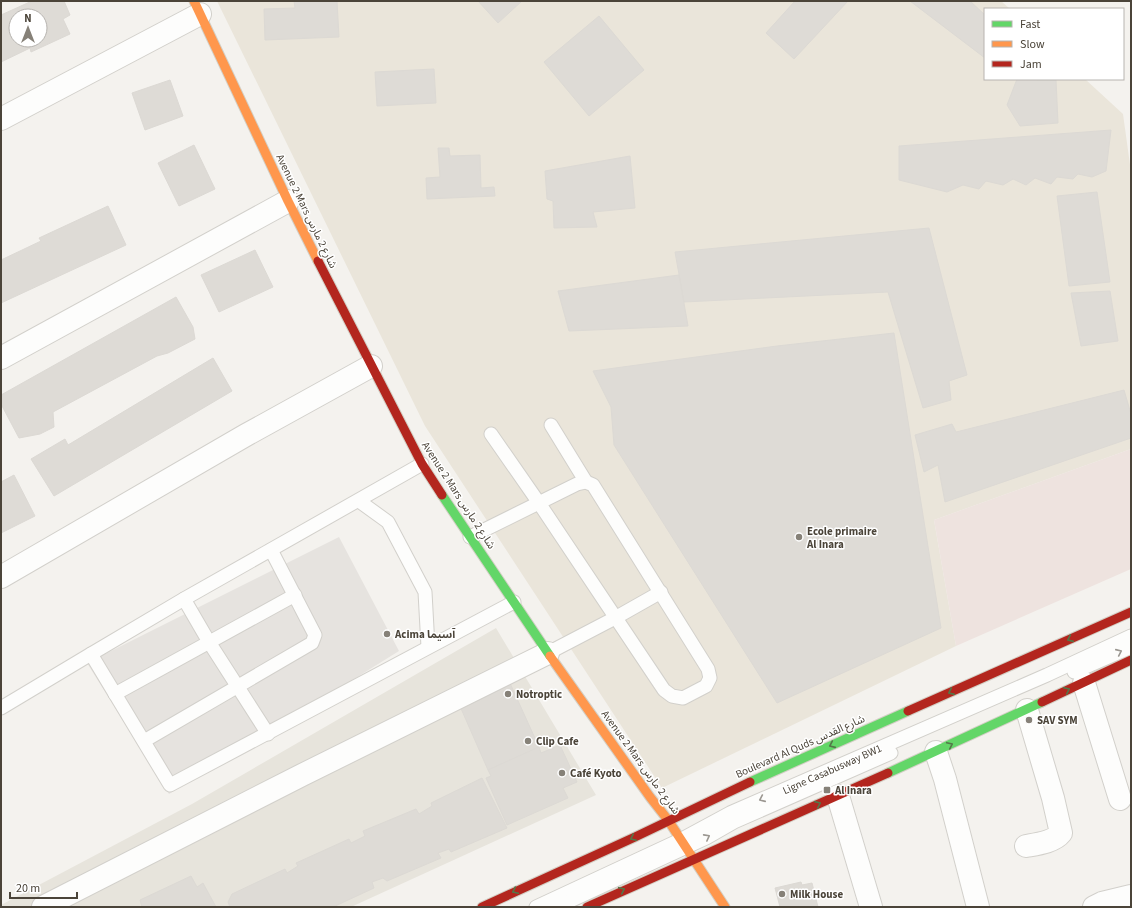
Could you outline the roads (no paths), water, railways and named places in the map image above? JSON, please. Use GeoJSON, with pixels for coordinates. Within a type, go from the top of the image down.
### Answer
{"type":"FeatureCollection","features":[{"type":"Feature","properties":{"kind":"main road","name":"Avenue 2 Mars شارع 2 مارس"},"geometry":{"type":"LineString","coordinates":[[197,7],[288,201],[422,464],[548,653],[668,820],[725,907]]}},
{"type":"Feature","properties":{"kind":"main road","name":"Boulevard Al Quds شارع القدس"},"geometry":{"type":"LineString","coordinates":[[482,907],[635,837],[727,791],[1131,612]]}},
{"type":"Feature","properties":{"kind":"main road"},"geometry":{"type":"LineString","coordinates":[[597,905],[658,874],[693,860],[744,836],[936,752],[1131,660]]}},
{"type":"Feature","properties":{"kind":"street"},"geometry":{"type":"LineString","coordinates":[[1,119],[197,7]]}},
{"type":"Feature","properties":{"kind":"street"},"geometry":{"type":"LineString","coordinates":[[1,358],[288,201]]}},
{"type":"Feature","properties":{"kind":"street"},"geometry":{"type":"LineString","coordinates":[[1,576],[246,435],[371,366]]}},
{"type":"Feature","properties":{"kind":"street"},"geometry":{"type":"LineString","coordinates":[[43,907],[548,653]]}},
{"type":"Feature","properties":{"kind":"street"},"geometry":{"type":"LineString","coordinates":[[1084,683],[1120,799]]}},
{"type":"Feature","properties":{"kind":"street"},"geometry":{"type":"LineString","coordinates":[[1026,846],[1053,839],[1060,833],[1055,804],[1027,710]]}},
{"type":"Feature","properties":{"kind":"street"},"geometry":{"type":"LineString","coordinates":[[936,752],[945,780],[978,907]]}},
{"type":"Feature","properties":{"kind":"street"},"geometry":{"type":"LineString","coordinates":[[838,796],[871,907]]}},
{"type":"Feature","properties":{"kind":"street"},"geometry":{"type":"LineString","coordinates":[[1094,907],[1102,903],[1131,896]]}},
{"type":"Feature","properties":{"kind":"lane"},"geometry":{"type":"LineString","coordinates":[[491,434],[664,690],[672,696],[683,698],[706,686],[710,678],[708,668],[593,485],[586,482],[551,425]]}},
{"type":"Feature","properties":{"kind":"lane"},"geometry":{"type":"LineString","coordinates":[[1,708],[184,599],[422,464]]}},
{"type":"Feature","properties":{"kind":"lane"},"geometry":{"type":"LineString","coordinates":[[470,537],[577,484],[586,482]]}},
{"type":"Feature","properties":{"kind":"lane"},"geometry":{"type":"LineString","coordinates":[[360,500],[388,522],[425,592],[428,647]]}},
{"type":"Feature","properties":{"kind":"lane"},"geometry":{"type":"LineString","coordinates":[[144,741],[312,643],[315,635],[271,550]]}},
{"type":"Feature","properties":{"kind":"lane"},"geometry":{"type":"LineString","coordinates":[[548,653],[661,592]]}},
{"type":"Feature","properties":{"kind":"lane"},"geometry":{"type":"LineString","coordinates":[[115,694],[295,595]]}},
{"type":"Feature","properties":{"kind":"lane"},"geometry":{"type":"LineString","coordinates":[[184,599],[209,642],[268,734]]}},
{"type":"Feature","properties":{"kind":"lane"},"geometry":{"type":"LineString","coordinates":[[91,654],[170,785],[514,602]]}},
{"type":"Feature","properties":{"kind":"lane","name":"Ligne Casabusway BW1"},"geometry":{"type":"LineString","coordinates":[[557,907],[683,844],[730,813],[1047,675],[1131,636]]}},
{"type":"Feature","properties":{"kind":"lane","name":"Ligne Casabusway BW1"},"geometry":{"type":"LineString","coordinates":[[536,907],[683,844],[706,838],[734,822],[1131,647]]}},
{"type":"Feature","properties":{"kind":"place","name":"Ecole primaire Al Inara"},"geometry":{"type":"Point","coordinates":[799,537]}},
{"type":"Feature","properties":{"kind":"place","name":"Acima آسيما"},"geometry":{"type":"Point","coordinates":[387,634]}},
{"type":"Feature","properties":{"kind":"place","name":"Notroptic"},"geometry":{"type":"Point","coordinates":[508,694]}},
{"type":"Feature","properties":{"kind":"place","name":"SAV SYM"},"geometry":{"type":"Point","coordinates":[1029,720]}},
{"type":"Feature","properties":{"kind":"place","name":"Clip Cafe"},"geometry":{"type":"Point","coordinates":[528,741]}},
{"type":"Feature","properties":{"kind":"place","name":"Café Kyoto"},"geometry":{"type":"Point","coordinates":[562,773]}},
{"type":"Feature","properties":{"kind":"place","name":"Al Inara"},"geometry":{"type":"Point","coordinates":[827,790]}},
{"type":"Feature","properties":{"kind":"place","name":"Milk House"},"geometry":{"type":"Point","coordinates":[782,894]}}]}
